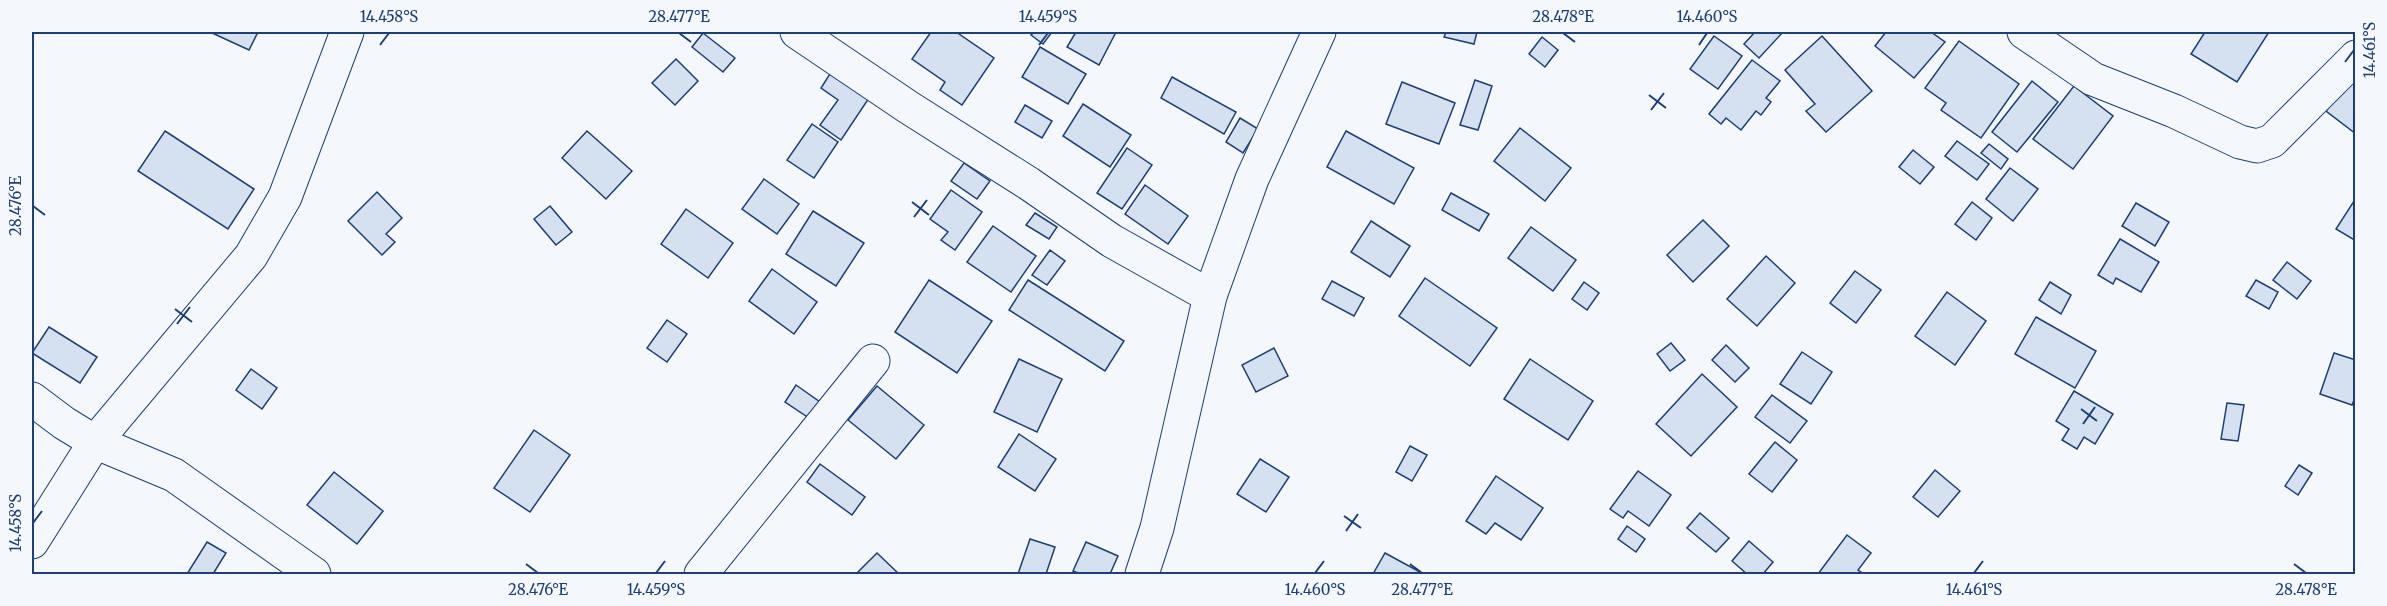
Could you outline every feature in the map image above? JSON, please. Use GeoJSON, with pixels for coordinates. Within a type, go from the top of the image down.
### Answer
{"type":"FeatureCollection","features":[{"type":"Feature","properties":{"kind":"street"},"geometry":{"type":"LineString","coordinates":[[32,542],[95,442],[251,256],[285,197],[348,32]]}},
{"type":"Feature","properties":{"kind":"street"},"geometry":{"type":"LineString","coordinates":[[797,32],[908,107],[1028,183],[1112,241],[1210,296]]}},
{"type":"Feature","properties":{"kind":"street"},"geometry":{"type":"LineString","coordinates":[[1142,574],[1157,528],[1210,296],[1252,179],[1319,32]]}},
{"type":"Feature","properties":{"kind":"street"},"geometry":{"type":"LineString","coordinates":[[2024,32],[2093,79],[2174,111],[2240,142],[2257,146],[2272,141],[2355,57]]}},
{"type":"Feature","properties":{"kind":"street"},"geometry":{"type":"LineString","coordinates":[[701,574],[873,361]]}},
{"type":"Feature","properties":{"kind":"street"},"geometry":{"type":"LineString","coordinates":[[32,399],[95,442],[174,475],[314,574]]}},
{"type":"Feature","properties":{"kind":"building"},"geometry":{"type":"Polygon","coordinates":[[[210,32],[258,32],[249,50],[210,32]]]}},
{"type":"Feature","properties":{"kind":"building"},"geometry":{"type":"Polygon","coordinates":[[[931,32],[956,32],[994,58],[962,105],[940,90],[945,82],[912,59],[931,32]]]}},
{"type":"Feature","properties":{"kind":"building"},"geometry":{"type":"Polygon","coordinates":[[[1034,32],[1052,32],[1043,44],[1031,35],[1034,32]]]}},
{"type":"Feature","properties":{"kind":"building"},"geometry":{"type":"Polygon","coordinates":[[[1076,32],[1116,32],[1099,65],[1067,47],[1076,32]]]}},
{"type":"Feature","properties":{"kind":"building"},"geometry":{"type":"Polygon","coordinates":[[[1446,32],[1477,32],[1474,44],[1444,37],[1446,32]]]}},
{"type":"Feature","properties":{"kind":"building"},"geometry":{"type":"Polygon","coordinates":[[[1755,32],[1783,32],[1759,58],[1744,44],[1755,32]]]}},
{"type":"Feature","properties":{"kind":"building"},"geometry":{"type":"Polygon","coordinates":[[[1886,32],[1931,32],[1945,42],[1914,78],[1875,46],[1886,32]]]}},
{"type":"Feature","properties":{"kind":"building"},"geometry":{"type":"Polygon","coordinates":[[[2205,32],[2269,32],[2237,82],[2191,54],[2205,32]]]}},
{"type":"Feature","properties":{"kind":"building"},"geometry":{"type":"Polygon","coordinates":[[[703,33],[735,58],[723,72],[692,47],[703,33]]]}},
{"type":"Feature","properties":{"kind":"building"},"geometry":{"type":"Polygon","coordinates":[[[1714,36],[1742,56],[1718,89],[1690,69],[1714,36]]]}},
{"type":"Feature","properties":{"kind":"building"},"geometry":{"type":"Polygon","coordinates":[[[1822,36],[1872,91],[1826,132],[1806,111],[1815,104],[1785,70],[1822,36]]]}},
{"type":"Feature","properties":{"kind":"building"},"geometry":{"type":"Polygon","coordinates":[[[1542,37],[1558,50],[1545,67],[1529,54],[1542,37]]]}},
{"type":"Feature","properties":{"kind":"building"},"geometry":{"type":"Polygon","coordinates":[[[1959,41],[2019,84],[1981,138],[1941,110],[1946,103],[1925,88],[1959,41]]]}},
{"type":"Feature","properties":{"kind":"building"},"geometry":{"type":"Polygon","coordinates":[[[1040,47],[1086,74],[1068,104],[1022,77],[1040,47]]]}},
{"type":"Feature","properties":{"kind":"building"},"geometry":{"type":"Polygon","coordinates":[[[676,59],[698,81],[675,105],[652,83],[676,59]]]}},
{"type":"Feature","properties":{"kind":"building"},"geometry":{"type":"Polygon","coordinates":[[[1752,60],[1780,81],[1766,98],[1771,102],[1761,115],[1756,111],[1741,130],[1726,118],[1721,124],[1709,114],[1752,60]]]}},
{"type":"Feature","properties":{"kind":"building"},"geometry":{"type":"Polygon","coordinates":[[[833,69],[871,95],[841,140],[820,125],[838,100],[821,88],[833,69]]]}},
{"type":"Feature","properties":{"kind":"building"},"geometry":{"type":"Polygon","coordinates":[[[2356,72],[2356,134],[2326,111],[2356,72]]]}},
{"type":"Feature","properties":{"kind":"building"},"geometry":{"type":"Polygon","coordinates":[[[1172,77],[1236,112],[1224,134],[1161,98],[1172,77]]]}},
{"type":"Feature","properties":{"kind":"building"},"geometry":{"type":"Polygon","coordinates":[[[1475,80],[1492,86],[1478,130],[1460,125],[1475,80]]]}},
{"type":"Feature","properties":{"kind":"building"},"geometry":{"type":"Polygon","coordinates":[[[2032,81],[2058,102],[2017,152],[1992,132],[2032,81]]]}},
{"type":"Feature","properties":{"kind":"building"},"geometry":{"type":"Polygon","coordinates":[[[1402,82],[1455,103],[1439,144],[1386,124],[1402,82]]]}},
{"type":"Feature","properties":{"kind":"building"},"geometry":{"type":"Polygon","coordinates":[[[2074,86],[2113,116],[2073,169],[2033,139],[2074,86]]]}},
{"type":"Feature","properties":{"kind":"building"},"geometry":{"type":"Polygon","coordinates":[[[1083,104],[1131,135],[1110,167],[1063,136],[1083,104]]]}},
{"type":"Feature","properties":{"kind":"building"},"geometry":{"type":"Polygon","coordinates":[[[1025,105],[1052,121],[1042,138],[1015,122],[1025,105]]]}},
{"type":"Feature","properties":{"kind":"building"},"geometry":{"type":"Polygon","coordinates":[[[1240,118],[1258,129],[1243,153],[1226,142],[1240,118]]]}},
{"type":"Feature","properties":{"kind":"building"},"geometry":{"type":"Polygon","coordinates":[[[812,124],[838,142],[814,178],[787,160],[812,124]]]}},
{"type":"Feature","properties":{"kind":"building"},"geometry":{"type":"Polygon","coordinates":[[[1520,128],[1571,168],[1545,201],[1494,161],[1520,128]]]}},
{"type":"Feature","properties":{"kind":"building"},"geometry":{"type":"Polygon","coordinates":[[[165,131],[254,189],[228,229],[138,171],[165,131]]]}},
{"type":"Feature","properties":{"kind":"building"},"geometry":{"type":"Polygon","coordinates":[[[587,131],[632,171],[606,199],[562,158],[587,131]]]}},
{"type":"Feature","properties":{"kind":"building"},"geometry":{"type":"Polygon","coordinates":[[[1346,131],[1414,168],[1394,204],[1327,167],[1346,131]]]}},
{"type":"Feature","properties":{"kind":"building"},"geometry":{"type":"Polygon","coordinates":[[[1957,141],[1989,164],[1977,180],[1945,156],[1957,141]]]}},
{"type":"Feature","properties":{"kind":"building"},"geometry":{"type":"Polygon","coordinates":[[[1989,144],[2008,159],[2001,169],[1981,153],[1989,144]]]}},
{"type":"Feature","properties":{"kind":"building"},"geometry":{"type":"Polygon","coordinates":[[[1127,148],[1152,165],[1122,209],[1097,193],[1127,148]]]}},
{"type":"Feature","properties":{"kind":"building"},"geometry":{"type":"Polygon","coordinates":[[[1913,150],[1934,167],[1920,184],[1899,167],[1913,150]]]}},
{"type":"Feature","properties":{"kind":"building"},"geometry":{"type":"Polygon","coordinates":[[[964,163],[990,181],[977,199],[951,181],[964,163]]]}},
{"type":"Feature","properties":{"kind":"building"},"geometry":{"type":"Polygon","coordinates":[[[2010,168],[2038,189],[2013,221],[1986,199],[2010,168]]]}},
{"type":"Feature","properties":{"kind":"building"},"geometry":{"type":"Polygon","coordinates":[[[764,179],[799,204],[777,234],[742,209],[764,179]]]}},
{"type":"Feature","properties":{"kind":"building"},"geometry":{"type":"Polygon","coordinates":[[[1145,185],[1188,216],[1168,244],[1125,214],[1145,185]]]}},
{"type":"Feature","properties":{"kind":"building"},"geometry":{"type":"Polygon","coordinates":[[[951,190],[982,212],[955,250],[941,240],[948,232],[930,219],[951,190]]]}},
{"type":"Feature","properties":{"kind":"building"},"geometry":{"type":"Polygon","coordinates":[[[377,192],[402,218],[386,234],[395,242],[382,255],[348,221],[377,192]]]}},
{"type":"Feature","properties":{"kind":"building"},"geometry":{"type":"Polygon","coordinates":[[[1451,193],[1489,214],[1479,231],[1442,210],[1451,193]]]}},
{"type":"Feature","properties":{"kind":"building"},"geometry":{"type":"Polygon","coordinates":[[[2356,198],[2356,241],[2336,229],[2356,198]]]}},
{"type":"Feature","properties":{"kind":"building"},"geometry":{"type":"Polygon","coordinates":[[[1972,202],[1992,218],[1976,240],[1955,224],[1972,202]]]}},
{"type":"Feature","properties":{"kind":"building"},"geometry":{"type":"Polygon","coordinates":[[[2136,203],[2169,222],[2155,246],[2122,226],[2136,203]]]}},
{"type":"Feature","properties":{"kind":"building"},"geometry":{"type":"Polygon","coordinates":[[[550,206],[572,232],[556,245],[534,219],[550,206]]]}},
{"type":"Feature","properties":{"kind":"building"},"geometry":{"type":"Polygon","coordinates":[[[686,209],[733,243],[708,278],[661,244],[686,209]]]}},
{"type":"Feature","properties":{"kind":"building"},"geometry":{"type":"Polygon","coordinates":[[[813,211],[864,243],[836,286],[786,254],[813,211]]]}},
{"type":"Feature","properties":{"kind":"building"},"geometry":{"type":"Polygon","coordinates":[[[1035,213],[1057,227],[1049,239],[1026,225],[1035,213]]]}},
{"type":"Feature","properties":{"kind":"building"},"geometry":{"type":"Polygon","coordinates":[[[1703,220],[1729,246],[1693,282],[1667,255],[1703,220]]]}},
{"type":"Feature","properties":{"kind":"building"},"geometry":{"type":"Polygon","coordinates":[[[1371,221],[1410,246],[1390,277],[1351,252],[1371,221]]]}},
{"type":"Feature","properties":{"kind":"building"},"geometry":{"type":"Polygon","coordinates":[[[993,226],[1036,256],[1011,292],[967,262],[993,226]]]}},
{"type":"Feature","properties":{"kind":"building"},"geometry":{"type":"Polygon","coordinates":[[[1531,227],[1576,260],[1553,291],[1508,258],[1531,227]]]}},
{"type":"Feature","properties":{"kind":"building"},"geometry":{"type":"Polygon","coordinates":[[[2120,239],[2159,262],[2141,292],[2116,278],[2113,284],[2098,275],[2120,239]]]}},
{"type":"Feature","properties":{"kind":"building"},"geometry":{"type":"Polygon","coordinates":[[[1050,250],[1065,261],[1047,285],[1032,275],[1050,250]]]}},
{"type":"Feature","properties":{"kind":"building"},"geometry":{"type":"Polygon","coordinates":[[[1766,256],[1795,283],[1757,326],[1727,299],[1766,256]]]}},
{"type":"Feature","properties":{"kind":"building"},"geometry":{"type":"Polygon","coordinates":[[[2287,262],[2311,281],[2297,299],[2273,280],[2287,262]]]}},
{"type":"Feature","properties":{"kind":"building"},"geometry":{"type":"Polygon","coordinates":[[[772,269],[817,302],[794,334],[749,301],[772,269]]]}},
{"type":"Feature","properties":{"kind":"building"},"geometry":{"type":"Polygon","coordinates":[[[1855,271],[1881,290],[1856,323],[1830,303],[1855,271]]]}},
{"type":"Feature","properties":{"kind":"building"},"geometry":{"type":"Polygon","coordinates":[[[1425,278],[1497,328],[1470,366],[1399,316],[1425,278]]]}},
{"type":"Feature","properties":{"kind":"building"},"geometry":{"type":"Polygon","coordinates":[[[929,280],[992,321],[957,373],[895,332],[929,280]]]}},
{"type":"Feature","properties":{"kind":"building"},"geometry":{"type":"Polygon","coordinates":[[[1028,280],[1124,341],[1105,371],[1009,310],[1028,280]]]}},
{"type":"Feature","properties":{"kind":"building"},"geometry":{"type":"Polygon","coordinates":[[[2256,280],[2278,292],[2269,309],[2246,296],[2256,280]]]}},
{"type":"Feature","properties":{"kind":"building"},"geometry":{"type":"Polygon","coordinates":[[[1332,281],[1364,298],[1354,316],[1322,299],[1332,281]]]}},
{"type":"Feature","properties":{"kind":"building"},"geometry":{"type":"Polygon","coordinates":[[[1584,282],[1599,293],[1587,310],[1572,299],[1584,282]]]}},
{"type":"Feature","properties":{"kind":"building"},"geometry":{"type":"Polygon","coordinates":[[[2050,282],[2071,295],[2061,314],[2039,300],[2050,282]]]}},
{"type":"Feature","properties":{"kind":"building"},"geometry":{"type":"Polygon","coordinates":[[[1947,292],[1986,321],[1955,365],[1915,336],[1947,292]]]}},
{"type":"Feature","properties":{"kind":"building"},"geometry":{"type":"Polygon","coordinates":[[[2036,317],[2096,351],[2075,388],[2015,354],[2036,317]]]}},
{"type":"Feature","properties":{"kind":"building"},"geometry":{"type":"Polygon","coordinates":[[[667,320],[687,334],[667,362],[647,348],[667,320]]]}},
{"type":"Feature","properties":{"kind":"building"},"geometry":{"type":"Polygon","coordinates":[[[49,327],[97,357],[80,383],[32,353],[49,327]]]}},
{"type":"Feature","properties":{"kind":"building"},"geometry":{"type":"Polygon","coordinates":[[[1671,343],[1685,360],[1670,371],[1657,354],[1671,343]]]}},
{"type":"Feature","properties":{"kind":"building"},"geometry":{"type":"Polygon","coordinates":[[[1726,345],[1749,368],[1735,382],[1712,360],[1726,345]]]}},
{"type":"Feature","properties":{"kind":"building"},"geometry":{"type":"Polygon","coordinates":[[[1274,348],[1288,376],[1256,392],[1242,365],[1274,348]]]}},
{"type":"Feature","properties":{"kind":"building"},"geometry":{"type":"Polygon","coordinates":[[[1802,352],[1832,372],[1811,404],[1780,384],[1802,352]]]}},
{"type":"Feature","properties":{"kind":"building"},"geometry":{"type":"Polygon","coordinates":[[[2334,353],[2356,360],[2356,395],[2352,405],[2320,394],[2334,353]]]}},
{"type":"Feature","properties":{"kind":"building"},"geometry":{"type":"Polygon","coordinates":[[[1019,359],[1062,379],[1037,432],[994,412],[1019,359]]]}},
{"type":"Feature","properties":{"kind":"building"},"geometry":{"type":"Polygon","coordinates":[[[1530,359],[1593,401],[1568,440],[1504,399],[1530,359]]]}},
{"type":"Feature","properties":{"kind":"building"},"geometry":{"type":"Polygon","coordinates":[[[251,369],[277,388],[262,409],[236,390],[251,369]]]}},
{"type":"Feature","properties":{"kind":"building"},"geometry":{"type":"Polygon","coordinates":[[[1702,374],[1737,407],[1691,456],[1656,424],[1702,374]]]}},
{"type":"Feature","properties":{"kind":"building"},"geometry":{"type":"Polygon","coordinates":[[[796,385],[820,402],[809,418],[785,402],[796,385]]]}},
{"type":"Feature","properties":{"kind":"building"},"geometry":{"type":"Polygon","coordinates":[[[877,386],[924,425],[896,459],[848,420],[877,386]]]}},
{"type":"Feature","properties":{"kind":"building"},"geometry":{"type":"Polygon","coordinates":[[[2074,391],[2113,414],[2095,444],[2084,437],[2077,449],[2062,440],[2069,429],[2056,421],[2074,391]]]}},
{"type":"Feature","properties":{"kind":"building"},"geometry":{"type":"Polygon","coordinates":[[[1772,395],[1807,421],[1790,443],[1755,417],[1772,395]]]}},
{"type":"Feature","properties":{"kind":"building"},"geometry":{"type":"Polygon","coordinates":[[[2227,403],[2244,405],[2238,441],[2221,439],[2227,403]]]}},
{"type":"Feature","properties":{"kind":"building"},"geometry":{"type":"Polygon","coordinates":[[[534,430],[570,455],[530,512],[494,488],[534,430]]]}},
{"type":"Feature","properties":{"kind":"building"},"geometry":{"type":"Polygon","coordinates":[[[1019,434],[1056,459],[1035,491],[998,467],[1019,434]]]}},
{"type":"Feature","properties":{"kind":"building"},"geometry":{"type":"Polygon","coordinates":[[[1775,442],[1797,460],[1772,492],[1749,474],[1775,442]]]}},
{"type":"Feature","properties":{"kind":"building"},"geometry":{"type":"Polygon","coordinates":[[[1410,446],[1427,455],[1412,481],[1396,472],[1410,446]]]}},
{"type":"Feature","properties":{"kind":"building"},"geometry":{"type":"Polygon","coordinates":[[[1260,459],[1289,477],[1266,512],[1237,494],[1260,459]]]}},
{"type":"Feature","properties":{"kind":"building"},"geometry":{"type":"Polygon","coordinates":[[[820,464],[865,497],[852,515],[807,482],[820,464]]]}},
{"type":"Feature","properties":{"kind":"building"},"geometry":{"type":"Polygon","coordinates":[[[2299,465],[2312,473],[2298,495],[2285,486],[2299,465]]]}},
{"type":"Feature","properties":{"kind":"building"},"geometry":{"type":"Polygon","coordinates":[[[1935,470],[1960,491],[1938,517],[1913,497],[1935,470]]]}},
{"type":"Feature","properties":{"kind":"building"},"geometry":{"type":"Polygon","coordinates":[[[1638,471],[1671,495],[1649,526],[1628,511],[1623,518],[1610,509],[1638,471]]]}},
{"type":"Feature","properties":{"kind":"building"},"geometry":{"type":"Polygon","coordinates":[[[334,472],[383,511],[357,544],[307,505],[334,472]]]}},
{"type":"Feature","properties":{"kind":"building"},"geometry":{"type":"Polygon","coordinates":[[[1496,476],[1543,508],[1521,540],[1495,523],[1486,534],[1466,521],[1496,476]]]}},
{"type":"Feature","properties":{"kind":"building"},"geometry":{"type":"Polygon","coordinates":[[[1700,513],[1729,538],[1716,552],[1687,528],[1700,513]]]}},
{"type":"Feature","properties":{"kind":"building"},"geometry":{"type":"Polygon","coordinates":[[[1627,526],[1645,539],[1636,552],[1618,539],[1627,526]]]}},
{"type":"Feature","properties":{"kind":"building"},"geometry":{"type":"Polygon","coordinates":[[[1847,535],[1871,553],[1858,570],[1864,574],[1818,574],[1847,535]]]}},
{"type":"Feature","properties":{"kind":"building"},"geometry":{"type":"Polygon","coordinates":[[[1030,539],[1055,547],[1046,574],[1018,574],[1030,539]]]}},
{"type":"Feature","properties":{"kind":"building"},"geometry":{"type":"Polygon","coordinates":[[[1749,541],[1773,562],[1763,574],[1747,574],[1732,561],[1749,541]]]}},
{"type":"Feature","properties":{"kind":"building"},"geometry":{"type":"Polygon","coordinates":[[[207,542],[226,553],[213,574],[187,574],[207,542]]]}},
{"type":"Feature","properties":{"kind":"building"},"geometry":{"type":"Polygon","coordinates":[[[1086,542],[1118,556],[1110,574],[1081,574],[1073,571],[1086,542]]]}},
{"type":"Feature","properties":{"kind":"building"},"geometry":{"type":"Polygon","coordinates":[[[877,553],[899,574],[856,574],[877,553]]]}},
{"type":"Feature","properties":{"kind":"building"},"geometry":{"type":"Polygon","coordinates":[[[1385,553],[1420,572],[1418,574],[1373,574],[1385,553]]]}}]}
